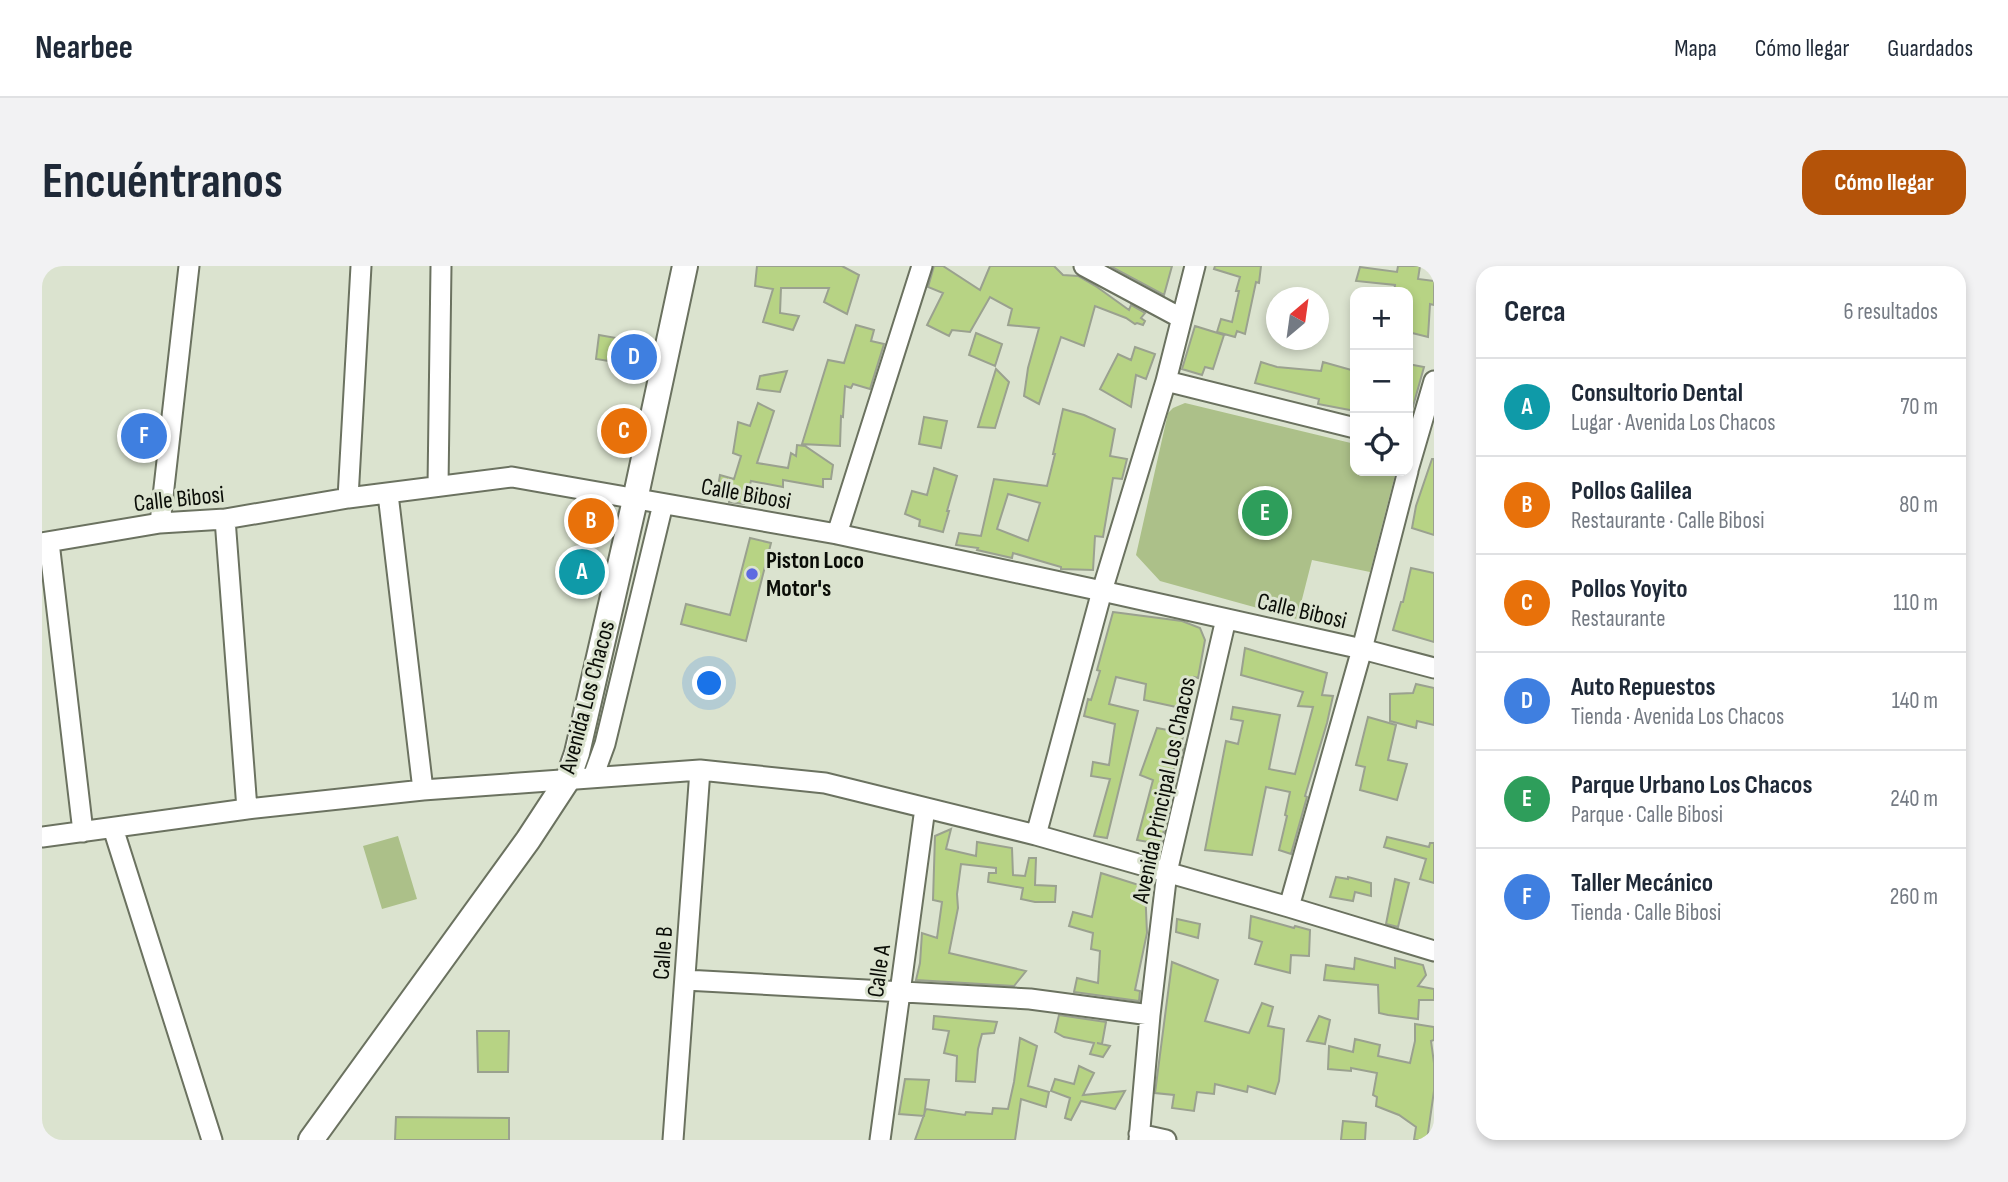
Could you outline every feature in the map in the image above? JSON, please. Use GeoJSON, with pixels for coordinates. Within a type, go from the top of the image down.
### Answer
{"type":"FeatureCollection","features":[{"type":"Feature","properties":{"kind":"street"},"geometry":{"type":"LineString","coordinates":[[160,523],[189,266]]}},
{"type":"Feature","properties":{"kind":"street"},"geometry":{"type":"LineString","coordinates":[[348,498],[362,266]]}},
{"type":"Feature","properties":{"kind":"street"},"geometry":{"type":"LineString","coordinates":[[438,486],[441,266]]}},
{"type":"Feature","properties":{"kind":"street","name":"Avenida Los Chacos"},"geometry":{"type":"LineString","coordinates":[[312,1140],[528,840],[568,779],[577,753],[635,499],[685,266]]}},
{"type":"Feature","properties":{"kind":"street"},"geometry":{"type":"LineString","coordinates":[[837,534],[922,266]]}},
{"type":"Feature","properties":{"kind":"street"},"geometry":{"type":"LineString","coordinates":[[1084,266],[1181,318]]}},
{"type":"Feature","properties":{"kind":"street"},"geometry":{"type":"LineString","coordinates":[[1036,835],[1102,590],[1166,381],[1195,266]]}},
{"type":"Feature","properties":{"kind":"street"},"geometry":{"type":"LineString","coordinates":[[1166,381],[1350,427]]}},
{"type":"Feature","properties":{"kind":"street"},"geometry":{"type":"LineString","coordinates":[[1413,437],[1433,387]]}},
{"type":"Feature","properties":{"kind":"street"},"geometry":{"type":"LineString","coordinates":[[1290,907],[1362,649],[1406,476]]}},
{"type":"Feature","properties":{"kind":"street","name":"Calle Bibosi"},"geometry":{"type":"LineString","coordinates":[[45,542],[160,523],[225,519],[348,498],[512,477],[837,534],[1102,590],[1434,668]]}},
{"type":"Feature","properties":{"kind":"street"},"geometry":{"type":"LineString","coordinates":[[388,494],[423,790]]}},
{"type":"Feature","properties":{"kind":"street"},"geometry":{"type":"LineString","coordinates":[[593,777],[605,744],[663,504]]}},
{"type":"Feature","properties":{"kind":"street"},"geometry":{"type":"LineString","coordinates":[[225,519],[247,809]]}},
{"type":"Feature","properties":{"kind":"street"},"geometry":{"type":"LineString","coordinates":[[45,542],[83,832]]}},
{"type":"Feature","properties":{"kind":"street","name":"Avenida Principal Los Chacos"},"geometry":{"type":"LineString","coordinates":[[1139,1137],[1167,872],[1226,619]]}},
{"type":"Feature","properties":{"kind":"street"},"geometry":{"type":"LineString","coordinates":[[42,837],[247,809],[423,790],[701,770],[825,783],[1036,835],[1434,951]]}},
{"type":"Feature","properties":{"kind":"street","name":"Calle B"},"geometry":{"type":"LineString","coordinates":[[673,1140],[701,770]]}},
{"type":"Feature","properties":{"kind":"street","name":"Calle A"},"geometry":{"type":"LineString","coordinates":[[880,1140],[925,808]]}},
{"type":"Feature","properties":{"kind":"street"},"geometry":{"type":"LineString","coordinates":[[113,828],[212,1140]]}},
{"type":"Feature","properties":{"kind":"street"},"geometry":{"type":"LineString","coordinates":[[685,980],[1030,999],[1150,1015]]}},
{"type":"Feature","properties":{"kind":"street"},"geometry":{"type":"LineString","coordinates":[[1139,1137],[1167,1140]]}},
{"type":"Feature","properties":{"kind":"green space"},"geometry":{"type":"Polygon","coordinates":[[[1185,403],[1350,443],[1350,476],[1395,476],[1370,572],[1312,560],[1297,619],[1160,581],[1136,555],[1168,413],[1185,403]]]}},
{"type":"Feature","properties":{"kind":"green space"},"geometry":{"type":"Polygon","coordinates":[[[398,836],[417,899],[382,909],[363,846],[398,836]]]}},
{"type":"Feature","properties":{"kind":"building"},"geometry":{"type":"Polygon","coordinates":[[[757,266],[842,266],[859,275],[847,314],[824,302],[829,288],[781,288],[780,313],[799,316],[793,330],[763,322],[773,289],[755,286],[757,266]]]}},
{"type":"Feature","properties":{"kind":"building"},"geometry":{"type":"Polygon","coordinates":[[[934,266],[943,266],[980,290],[990,266],[1054,266],[1063,275],[1078,276],[1097,287],[1129,310],[1131,305],[1145,313],[1141,318],[1145,321],[1143,325],[1135,324],[1095,306],[1084,346],[1061,337],[1039,404],[1024,396],[1028,368],[1039,328],[1008,325],[1012,309],[990,297],[970,332],[952,330],[949,336],[927,325],[943,293],[928,287],[934,266]]]}},
{"type":"Feature","properties":{"kind":"building"},"geometry":{"type":"Polygon","coordinates":[[[1110,266],[1172,266],[1164,295],[1110,266]]]}},
{"type":"Feature","properties":{"kind":"building"},"geometry":{"type":"Polygon","coordinates":[[[1215,266],[1261,266],[1245,334],[1237,331],[1235,337],[1217,332],[1221,319],[1232,322],[1240,277],[1214,269],[1215,266]]]}},
{"type":"Feature","properties":{"kind":"building"},"geometry":{"type":"Polygon","coordinates":[[[1398,266],[1420,266],[1418,279],[1434,281],[1434,305],[1430,304],[1428,337],[1413,333],[1413,287],[1356,281],[1360,267],[1397,272],[1398,266]]]}},
{"type":"Feature","properties":{"kind":"building"},"geometry":{"type":"Polygon","coordinates":[[[856,325],[874,330],[871,341],[884,344],[870,389],[853,384],[851,388],[845,386],[840,446],[802,444],[828,360],[844,363],[856,325]]]}},
{"type":"Feature","properties":{"kind":"building"},"geometry":{"type":"Polygon","coordinates":[[[1195,326],[1224,335],[1213,369],[1205,367],[1202,375],[1182,369],[1195,326]]]}},
{"type":"Feature","properties":{"kind":"building"},"geometry":{"type":"Polygon","coordinates":[[[976,333],[1002,344],[995,366],[969,355],[976,333]]]}},
{"type":"Feature","properties":{"kind":"building"},"geometry":{"type":"Polygon","coordinates":[[[599,335],[650,344],[646,367],[596,359],[599,335]]]}},
{"type":"Feature","properties":{"kind":"building"},"geometry":{"type":"Polygon","coordinates":[[[1135,347],[1155,354],[1146,379],[1136,375],[1131,407],[1100,389],[1118,354],[1131,360],[1135,347]]]}},
{"type":"Feature","properties":{"kind":"building"},"geometry":{"type":"Polygon","coordinates":[[[1261,362],[1277,367],[1321,371],[1323,362],[1350,370],[1350,410],[1318,404],[1319,399],[1255,383],[1261,362]]]}},
{"type":"Feature","properties":{"kind":"building"},"geometry":{"type":"Polygon","coordinates":[[[1413,365],[1424,367],[1413,406],[1413,365]]]}},
{"type":"Feature","properties":{"kind":"building"},"geometry":{"type":"Polygon","coordinates":[[[996,369],[1009,382],[995,428],[978,427],[996,369]]]}},
{"type":"Feature","properties":{"kind":"building"},"geometry":{"type":"Polygon","coordinates":[[[787,371],[780,392],[757,389],[760,376],[787,371]]]}},
{"type":"Feature","properties":{"kind":"building"},"geometry":{"type":"Polygon","coordinates":[[[758,403],[774,411],[757,463],[788,468],[791,453],[796,456],[797,445],[805,446],[833,465],[831,479],[823,479],[823,487],[783,480],[783,487],[751,481],[744,504],[729,502],[729,495],[717,492],[720,475],[734,479],[741,456],[733,453],[738,422],[750,426],[758,403]]]}},
{"type":"Feature","properties":{"kind":"building"},"geometry":{"type":"Polygon","coordinates":[[[1063,409],[1115,429],[1110,456],[1127,459],[1122,479],[1113,478],[1103,537],[1095,536],[1093,570],[1061,569],[1013,553],[1012,558],[956,545],[959,533],[981,536],[994,479],[1047,486],[1063,409]],[[1008,494],[997,529],[1028,541],[1040,503],[1008,494]]]}},
{"type":"Feature","properties":{"kind":"building"},"geometry":{"type":"Polygon","coordinates":[[[924,417],[947,421],[941,448],[919,444],[924,417]]]}},
{"type":"Feature","properties":{"kind":"building"},"geometry":{"type":"Polygon","coordinates":[[[618,418],[635,422],[631,443],[614,440],[618,418]]]}},
{"type":"Feature","properties":{"kind":"building"},"geometry":{"type":"Polygon","coordinates":[[[1432,459],[1434,535],[1412,528],[1416,506],[1432,459]]]}},
{"type":"Feature","properties":{"kind":"building"},"geometry":{"type":"Polygon","coordinates":[[[934,468],[957,476],[943,532],[919,526],[920,520],[905,514],[912,491],[927,495],[934,468]]]}},
{"type":"Feature","properties":{"kind":"building"},"geometry":{"type":"Polygon","coordinates":[[[586,506],[602,509],[606,518],[603,535],[581,531],[586,506]]]}},
{"type":"Feature","properties":{"kind":"building","name":"Piston Loco Motor's"},"geometry":{"type":"Polygon","coordinates":[[[750,538],[771,543],[746,641],[681,624],[686,604],[730,615],[750,538]]]}},
{"type":"Feature","properties":{"kind":"building"},"geometry":{"type":"Polygon","coordinates":[[[600,557],[592,584],[569,586],[567,560],[600,557]]]}},
{"type":"Feature","properties":{"kind":"building"},"geometry":{"type":"Polygon","coordinates":[[[1411,568],[1434,573],[1434,642],[1393,630],[1411,568]]]}},
{"type":"Feature","properties":{"kind":"building"},"geometry":{"type":"Polygon","coordinates":[[[1113,612],[1182,621],[1200,628],[1205,640],[1198,678],[1194,677],[1190,710],[1144,700],[1146,684],[1116,677],[1109,704],[1138,711],[1107,838],[1094,836],[1110,779],[1091,776],[1093,762],[1109,765],[1115,724],[1084,716],[1100,671],[1097,670],[1113,612]]]}},
{"type":"Feature","properties":{"kind":"building"},"geometry":{"type":"Polygon","coordinates":[[[1245,648],[1327,673],[1322,695],[1333,696],[1291,854],[1279,850],[1290,792],[1266,787],[1252,855],[1205,850],[1226,741],[1238,744],[1243,721],[1231,719],[1233,707],[1280,715],[1269,769],[1295,774],[1313,707],[1298,706],[1303,692],[1241,675],[1245,648]]]}},
{"type":"Feature","properties":{"kind":"building"},"geometry":{"type":"Polygon","coordinates":[[[1416,684],[1434,688],[1434,725],[1417,721],[1416,728],[1390,721],[1390,694],[1413,693],[1416,684]]]}},
{"type":"Feature","properties":{"kind":"building"},"geometry":{"type":"Polygon","coordinates":[[[1368,717],[1396,725],[1388,760],[1407,764],[1397,800],[1360,790],[1365,767],[1356,765],[1368,717]]]}},
{"type":"Feature","properties":{"kind":"building"},"geometry":{"type":"Polygon","coordinates":[[[1157,728],[1184,733],[1181,744],[1184,745],[1179,765],[1175,764],[1166,808],[1169,809],[1159,844],[1137,840],[1153,780],[1140,775],[1157,728]]]}},
{"type":"Feature","properties":{"kind":"building"},"geometry":{"type":"Polygon","coordinates":[[[951,829],[946,849],[976,856],[977,842],[1012,848],[1013,875],[1025,876],[1029,858],[1036,858],[1035,885],[1056,886],[1055,902],[1021,899],[1023,888],[988,882],[989,873],[996,873],[996,868],[961,864],[958,908],[949,953],[1026,971],[1014,986],[916,980],[922,933],[937,938],[942,902],[933,900],[935,836],[951,829]]]}},
{"type":"Feature","properties":{"kind":"building"},"geometry":{"type":"Polygon","coordinates":[[[1387,837],[1429,847],[1430,843],[1434,843],[1434,883],[1420,879],[1426,859],[1384,847],[1387,837]]]}},
{"type":"Feature","properties":{"kind":"building"},"geometry":{"type":"Polygon","coordinates":[[[1101,873],[1145,887],[1147,933],[1135,990],[1140,991],[1139,1001],[1074,992],[1077,978],[1098,983],[1100,951],[1091,949],[1093,933],[1069,926],[1073,912],[1092,917],[1101,873]]]}},
{"type":"Feature","properties":{"kind":"building"},"geometry":{"type":"Polygon","coordinates":[[[1336,877],[1371,883],[1371,896],[1355,892],[1353,901],[1330,897],[1336,877]]]}},
{"type":"Feature","properties":{"kind":"building"},"geometry":{"type":"Polygon","coordinates":[[[1395,879],[1409,883],[1398,927],[1386,924],[1395,879]]]}},
{"type":"Feature","properties":{"kind":"building"},"geometry":{"type":"Polygon","coordinates":[[[1251,916],[1310,930],[1309,956],[1291,955],[1290,973],[1255,964],[1262,942],[1249,938],[1251,916]]]}},
{"type":"Feature","properties":{"kind":"building"},"geometry":{"type":"Polygon","coordinates":[[[1177,919],[1200,924],[1198,938],[1176,932],[1177,919]]]}},
{"type":"Feature","properties":{"kind":"building"},"geometry":{"type":"Polygon","coordinates":[[[1355,958],[1395,968],[1395,958],[1423,965],[1426,975],[1418,986],[1434,989],[1434,1000],[1419,1000],[1418,1019],[1388,1015],[1379,1013],[1378,985],[1324,980],[1326,965],[1354,969],[1355,958]]]}},
{"type":"Feature","properties":{"kind":"building"},"geometry":{"type":"Polygon","coordinates":[[[1172,962],[1218,980],[1205,1021],[1249,1033],[1262,1003],[1273,1007],[1268,1026],[1284,1029],[1279,1081],[1275,1094],[1248,1086],[1247,1092],[1215,1084],[1214,1094],[1197,1092],[1194,1111],[1172,1108],[1174,1095],[1155,1093],[1172,962]]]}},
{"type":"Feature","properties":{"kind":"building"},"geometry":{"type":"Polygon","coordinates":[[[1059,1015],[1106,1022],[1102,1044],[1097,1043],[1110,1046],[1103,1057],[1090,1054],[1094,1043],[1064,1037],[1055,1032],[1059,1015]]]}},
{"type":"Feature","properties":{"kind":"building"},"geometry":{"type":"Polygon","coordinates":[[[934,1016],[997,1022],[994,1033],[982,1034],[975,1082],[956,1081],[957,1056],[944,1053],[949,1031],[933,1029],[934,1016]]]}},
{"type":"Feature","properties":{"kind":"building"},"geometry":{"type":"Polygon","coordinates":[[[1319,1016],[1330,1020],[1325,1044],[1307,1041],[1319,1016]]]}},
{"type":"Feature","properties":{"kind":"building"},"geometry":{"type":"Polygon","coordinates":[[[1415,1024],[1434,1027],[1434,1040],[1431,1041],[1434,1091],[1427,1140],[1414,1140],[1416,1127],[1399,1115],[1376,1106],[1377,1097],[1373,1095],[1377,1073],[1351,1068],[1351,1071],[1328,1069],[1329,1046],[1353,1052],[1355,1039],[1380,1045],[1378,1056],[1410,1063],[1415,1041],[1415,1024]]]}},
{"type":"Feature","properties":{"kind":"building"},"geometry":{"type":"Polygon","coordinates":[[[477,1031],[509,1031],[508,1072],[478,1072],[477,1031]]]}},
{"type":"Feature","properties":{"kind":"building"},"geometry":{"type":"Polygon","coordinates":[[[1020,1038],[1037,1046],[1028,1086],[1049,1092],[1046,1107],[1021,1099],[1015,1140],[915,1140],[926,1109],[965,1115],[966,1112],[992,1114],[993,1108],[1008,1109],[1020,1038]]]}},
{"type":"Feature","properties":{"kind":"building"},"geometry":{"type":"Polygon","coordinates":[[[1079,1066],[1094,1073],[1083,1095],[1125,1091],[1115,1109],[1081,1101],[1071,1120],[1065,1118],[1070,1098],[1051,1091],[1055,1079],[1074,1084],[1079,1066]]]}},
{"type":"Feature","properties":{"kind":"building"},"geometry":{"type":"Polygon","coordinates":[[[905,1079],[929,1080],[924,1116],[899,1114],[905,1079]]]}},
{"type":"Feature","properties":{"kind":"building"},"geometry":{"type":"Polygon","coordinates":[[[396,1117],[509,1118],[509,1140],[395,1140],[396,1117]]]}},
{"type":"Feature","properties":{"kind":"building"},"geometry":{"type":"Polygon","coordinates":[[[1343,1121],[1366,1123],[1365,1140],[1341,1140],[1343,1121]]]}},
{"type":"Feature","properties":{"kind":"place","name":"Auto Repuestos"},"geometry":{"type":"Point","coordinates":[634,357]}},
{"type":"Feature","properties":{"kind":"place","name":"Pollos Yoyito"},"geometry":{"type":"Point","coordinates":[624,431]}},
{"type":"Feature","properties":{"kind":"place","name":"Taller Mecánico"},"geometry":{"type":"Point","coordinates":[144,436]}},
{"type":"Feature","properties":{"kind":"place","name":"Parque Urbano Los Chacos"},"geometry":{"type":"Point","coordinates":[1265,513]}},
{"type":"Feature","properties":{"kind":"place","name":"Pollos Galilea"},"geometry":{"type":"Point","coordinates":[591,521]}},
{"type":"Feature","properties":{"kind":"place","name":"Consultorio Dental"},"geometry":{"type":"Point","coordinates":[582,572]}},
{"type":"Feature","properties":{"kind":"place","name":"Piston Loco Motor's"},"geometry":{"type":"Point","coordinates":[752,574]}}]}
